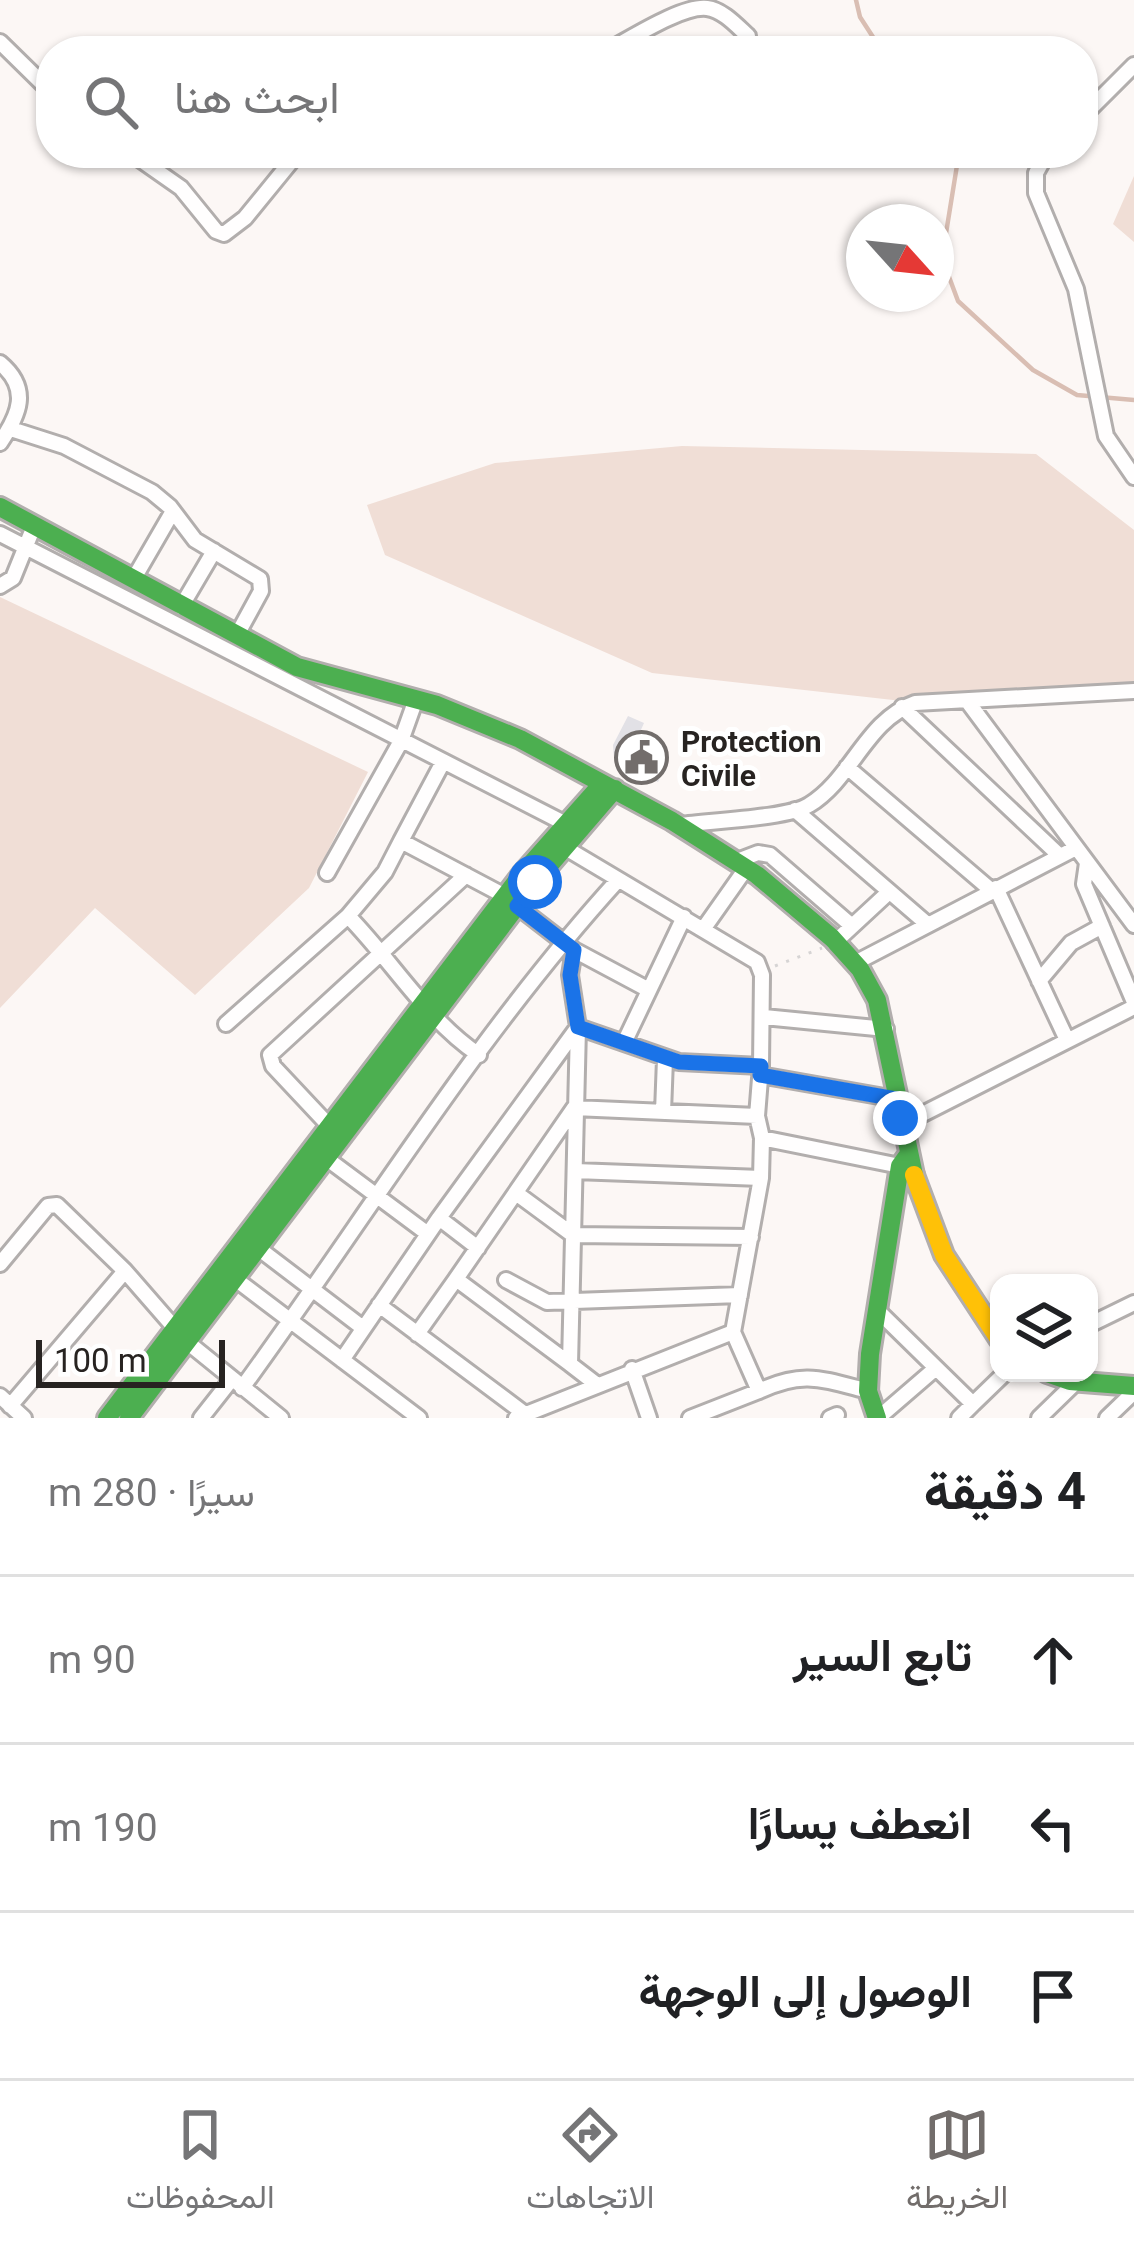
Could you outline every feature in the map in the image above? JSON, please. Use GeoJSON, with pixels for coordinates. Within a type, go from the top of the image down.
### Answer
{"type":"FeatureCollection","features":[{"type":"Feature","properties":{"kind":"main road"},"geometry":{"type":"LineString","coordinates":[[0,507],[237,635],[270,662],[346,686],[416,699],[498,730],[681,825],[742,864],[855,963],[876,997],[886,1030],[904,1160],[876,1309],[868,1391],[877,1418]]}},
{"type":"Feature","properties":{"kind":"main road"},"geometry":{"type":"LineString","coordinates":[[129,1418],[181,1334],[429,1011],[564,823],[608,787]]}},
{"type":"Feature","properties":{"kind":"main road"},"geometry":{"type":"LineString","coordinates":[[528,878],[564,847],[608,787]]}},
{"type":"Feature","properties":{"kind":"main road"},"geometry":{"type":"LineString","coordinates":[[107,1418],[235,1278],[320,1153]]}},
{"type":"Feature","properties":{"kind":"main road"},"geometry":{"type":"LineString","coordinates":[[904,1160],[945,1263],[990,1326]]}},
{"type":"Feature","properties":{"kind":"main road"},"geometry":{"type":"LineString","coordinates":[[1077,1382],[1134,1389]]}},
{"type":"Feature","properties":{"kind":"street"},"geometry":{"type":"LineString","coordinates":[[635,36],[703,8],[719,13],[748,36]]}},
{"type":"Feature","properties":{"kind":"street"},"geometry":{"type":"LineString","coordinates":[[0,42],[36,77]]}},
{"type":"Feature","properties":{"kind":"street"},"geometry":{"type":"LineString","coordinates":[[1098,101],[1134,65]]}},
{"type":"Feature","properties":{"kind":"street"},"geometry":{"type":"LineString","coordinates":[[152,168],[181,188],[222,234],[245,218],[286,168]]}},
{"type":"Feature","properties":{"kind":"street"},"geometry":{"type":"LineString","coordinates":[[1039,168],[1036,193],[1074,281],[1102,426],[1134,477]]}},
{"type":"Feature","properties":{"kind":"street"},"geometry":{"type":"LineString","coordinates":[[0,363],[13,376],[21,395],[3,437],[64,446],[152,491],[190,536],[262,580],[237,635]]}},
{"type":"Feature","properties":{"kind":"street"},"geometry":{"type":"LineString","coordinates":[[133,580],[173,511]]}},
{"type":"Feature","properties":{"kind":"street"},"geometry":{"type":"LineString","coordinates":[[0,586],[13,578],[34,526]]}},
{"type":"Feature","properties":{"kind":"street"},"geometry":{"type":"LineString","coordinates":[[0,534],[270,662],[400,741],[564,823]]}},
{"type":"Feature","properties":{"kind":"street"},"geometry":{"type":"LineString","coordinates":[[182,607],[214,550]]}},
{"type":"Feature","properties":{"kind":"street"},"geometry":{"type":"LineString","coordinates":[[681,825],[812,804],[884,722],[915,703],[1134,692]]}},
{"type":"Feature","properties":{"kind":"street"},"geometry":{"type":"LineString","coordinates":[[327,873],[400,741],[416,699]]}},
{"type":"Feature","properties":{"kind":"street"},"geometry":{"type":"LineString","coordinates":[[968,702],[1134,925]]}},
{"type":"Feature","properties":{"kind":"street"},"geometry":{"type":"LineString","coordinates":[[902,707],[1060,856]]}},
{"type":"Feature","properties":{"kind":"street"},"geometry":{"type":"LineString","coordinates":[[226,1024],[348,916],[385,872],[443,762]]}},
{"type":"Feature","properties":{"kind":"street"},"geometry":{"type":"LineString","coordinates":[[847,766],[993,889],[1067,1040]]}},
{"type":"Feature","properties":{"kind":"street"},"geometry":{"type":"LineString","coordinates":[[795,810],[926,923]]}},
{"type":"Feature","properties":{"kind":"street"},"geometry":{"type":"LineString","coordinates":[[401,841],[511,901],[568,945],[649,990]]}},
{"type":"Feature","properties":{"kind":"street"},"geometry":{"type":"LineString","coordinates":[[564,847],[704,928],[755,960],[762,971],[757,1117],[762,1138],[761,1178],[733,1332],[759,1390]]}},
{"type":"Feature","properties":{"kind":"street"},"geometry":{"type":"LineString","coordinates":[[855,963],[1076,848]]}},
{"type":"Feature","properties":{"kind":"street"},"geometry":{"type":"LineString","coordinates":[[704,928],[742,864],[758,853],[770,855],[852,926]]}},
{"type":"Feature","properties":{"kind":"street"},"geometry":{"type":"LineString","coordinates":[[902,1125],[1134,1005],[1084,884],[1087,863]]}},
{"type":"Feature","properties":{"kind":"street"},"geometry":{"type":"LineString","coordinates":[[336,1133],[273,1066],[270,1054],[466,875]]}},
{"type":"Feature","properties":{"kind":"street"},"geometry":{"type":"LineString","coordinates":[[201,1418],[291,1321],[373,1197],[479,1054],[619,880]]}},
{"type":"Feature","properties":{"kind":"street"},"geometry":{"type":"LineString","coordinates":[[835,943],[889,892]]}},
{"type":"Feature","properties":{"kind":"street"},"geometry":{"type":"LineString","coordinates":[[348,916],[429,1011],[479,1054]]}},
{"type":"Feature","properties":{"kind":"street"},"geometry":{"type":"LineString","coordinates":[[624,1043],[685,917]]}},
{"type":"Feature","properties":{"kind":"street"},"geometry":{"type":"LineString","coordinates":[[1039,981],[1071,943],[1102,926]]}},
{"type":"Feature","properties":{"kind":"street"},"geometry":{"type":"LineString","coordinates":[[568,945],[578,1027],[570,1364]]}},
{"type":"Feature","properties":{"kind":"street"},"geometry":{"type":"LineString","coordinates":[[764,1017],[886,1030]]}},
{"type":"Feature","properties":{"kind":"street"},"geometry":{"type":"LineString","coordinates":[[578,1027],[664,1059],[761,1070],[896,1099]]}},
{"type":"Feature","properties":{"kind":"street"},"geometry":{"type":"LineString","coordinates":[[343,1360],[578,1027]]}},
{"type":"Feature","properties":{"kind":"street"},"geometry":{"type":"LineString","coordinates":[[663,1112],[664,1059]]}},
{"type":"Feature","properties":{"kind":"street"},"geometry":{"type":"LineString","coordinates":[[574,1108],[757,1117]]}},
{"type":"Feature","properties":{"kind":"street"},"geometry":{"type":"LineString","coordinates":[[417,1334],[574,1108]]}},
{"type":"Feature","properties":{"kind":"street"},"geometry":{"type":"LineString","coordinates":[[762,1138],[904,1160]]}},
{"type":"Feature","properties":{"kind":"street"},"geometry":{"type":"LineString","coordinates":[[320,1153],[428,1234]]}},
{"type":"Feature","properties":{"kind":"street"},"geometry":{"type":"LineString","coordinates":[[574,1171],[761,1178]]}},
{"type":"Feature","properties":{"kind":"street"},"geometry":{"type":"LineString","coordinates":[[516,1193],[573,1235],[751,1237]]}},
{"type":"Feature","properties":{"kind":"street"},"geometry":{"type":"LineString","coordinates":[[0,1264],[52,1204],[125,1271],[181,1334],[281,1418]]}},
{"type":"Feature","properties":{"kind":"street"},"geometry":{"type":"LineString","coordinates":[[439,1218],[478,1248]]}},
{"type":"Feature","properties":{"kind":"street"},"geometry":{"type":"LineString","coordinates":[[258,1248],[363,1328]]}},
{"type":"Feature","properties":{"kind":"street"},"geometry":{"type":"LineString","coordinates":[[24,1418],[5,1401],[125,1271]]}},
{"type":"Feature","properties":{"kind":"street"},"geometry":{"type":"LineString","coordinates":[[235,1278],[417,1418]]}},
{"type":"Feature","properties":{"kind":"street"},"geometry":{"type":"LineString","coordinates":[[456,1280],[596,1384]]}},
{"type":"Feature","properties":{"kind":"street"},"geometry":{"type":"LineString","coordinates":[[506,1280],[541,1300],[740,1295]]}},
{"type":"Feature","properties":{"kind":"street"},"geometry":{"type":"LineString","coordinates":[[1098,1320],[1134,1303]]}},
{"type":"Feature","properties":{"kind":"street"},"geometry":{"type":"LineString","coordinates":[[379,1305],[520,1416],[733,1332]]}},
{"type":"Feature","properties":{"kind":"street"},"geometry":{"type":"LineString","coordinates":[[876,1309],[973,1404]]}},
{"type":"Feature","properties":{"kind":"street"},"geometry":{"type":"LineString","coordinates":[[877,1418],[936,1368]]}},
{"type":"Feature","properties":{"kind":"street"},"geometry":{"type":"LineString","coordinates":[[632,1369],[650,1418]]}},
{"type":"Feature","properties":{"kind":"street"},"geometry":{"type":"LineString","coordinates":[[690,1418],[787,1377],[868,1391]]}},
{"type":"Feature","properties":{"kind":"street"},"geometry":{"type":"LineString","coordinates":[[959,1418],[996,1382]]}},
{"type":"Feature","properties":{"kind":"street"},"geometry":{"type":"LineString","coordinates":[[1039,1418],[1077,1382]]}},
{"type":"Feature","properties":{"kind":"street"},"geometry":{"type":"LineString","coordinates":[[1107,1418],[1134,1389]]}},
{"type":"Feature","properties":{"kind":"path"},"geometry":{"type":"LineString","coordinates":[[762,971],[835,943]]}},
{"type":"Feature","properties":{"kind":"shaded area"},"geometry":{"type":"Polygon","coordinates":[[[1134,176],[1134,242],[1113,224],[1134,176]]]}},
{"type":"Feature","properties":{"kind":"shaded area"},"geometry":{"type":"Polygon","coordinates":[[[682,446],[1036,454],[1134,530],[1134,690],[893,700],[652,673],[385,555],[367,505],[495,463],[682,446]]]}},
{"type":"Feature","properties":{"kind":"shaded area"},"geometry":{"type":"Polygon","coordinates":[[[0,597],[368,772],[309,888],[195,995],[95,908],[0,1008],[0,597]]]}},
{"type":"Feature","properties":{"kind":"building"},"geometry":{"type":"Polygon","coordinates":[[[628,716],[644,723],[636,741],[642,744],[639,749],[667,763],[658,782],[614,758],[613,745],[628,716]]]}},
{"type":"Feature","properties":{"kind":"waterway"},"geometry":{"type":"LineString","coordinates":[[856,0],[872,36]]}},
{"type":"Feature","properties":{"kind":"waterway"},"geometry":{"type":"LineString","coordinates":[[957,168],[942,258],[958,301],[1033,370],[1077,395],[1134,400]]}},
{"type":"Feature","properties":{"kind":"traffic: fast"},"geometry":{"type":"LineString","coordinates":[[0,507],[297,667],[437,705],[520,739],[672,821],[757,875],[832,938],[860,969],[877,1000],[914,1175]]}},
{"type":"Feature","properties":{"kind":"traffic: fast"},"geometry":{"type":"LineString","coordinates":[[107,1418],[522,874],[601,785]]}},
{"type":"Feature","properties":{"kind":"traffic: fast"},"geometry":{"type":"LineString","coordinates":[[129,1418],[535,882],[615,789]]}},
{"type":"Feature","properties":{"kind":"traffic: fast"},"geometry":{"type":"LineString","coordinates":[[877,1418],[868,1391],[870,1354],[900,1166],[908,1155]]}},
{"type":"Feature","properties":{"kind":"traffic: fast"},"geometry":{"type":"LineString","coordinates":[[1083,1382],[1134,1386]]}},
{"type":"Feature","properties":{"kind":"traffic: slow"},"geometry":{"type":"LineString","coordinates":[[914,1175],[944,1255],[990,1325]]}},
{"type":"Feature","properties":{"kind":"place","name":"Protection Civile"},"geometry":{"type":"Point","coordinates":[642,758]}},
{"type":"Feature","properties":{"kind":"route"},"geometry":{"type":"LineString","coordinates":[[535,882],[517,906],[574,950],[570,975],[578,1027],[664,1059],[761,1066],[760,1075],[896,1099],[900,1118]]}}]}
